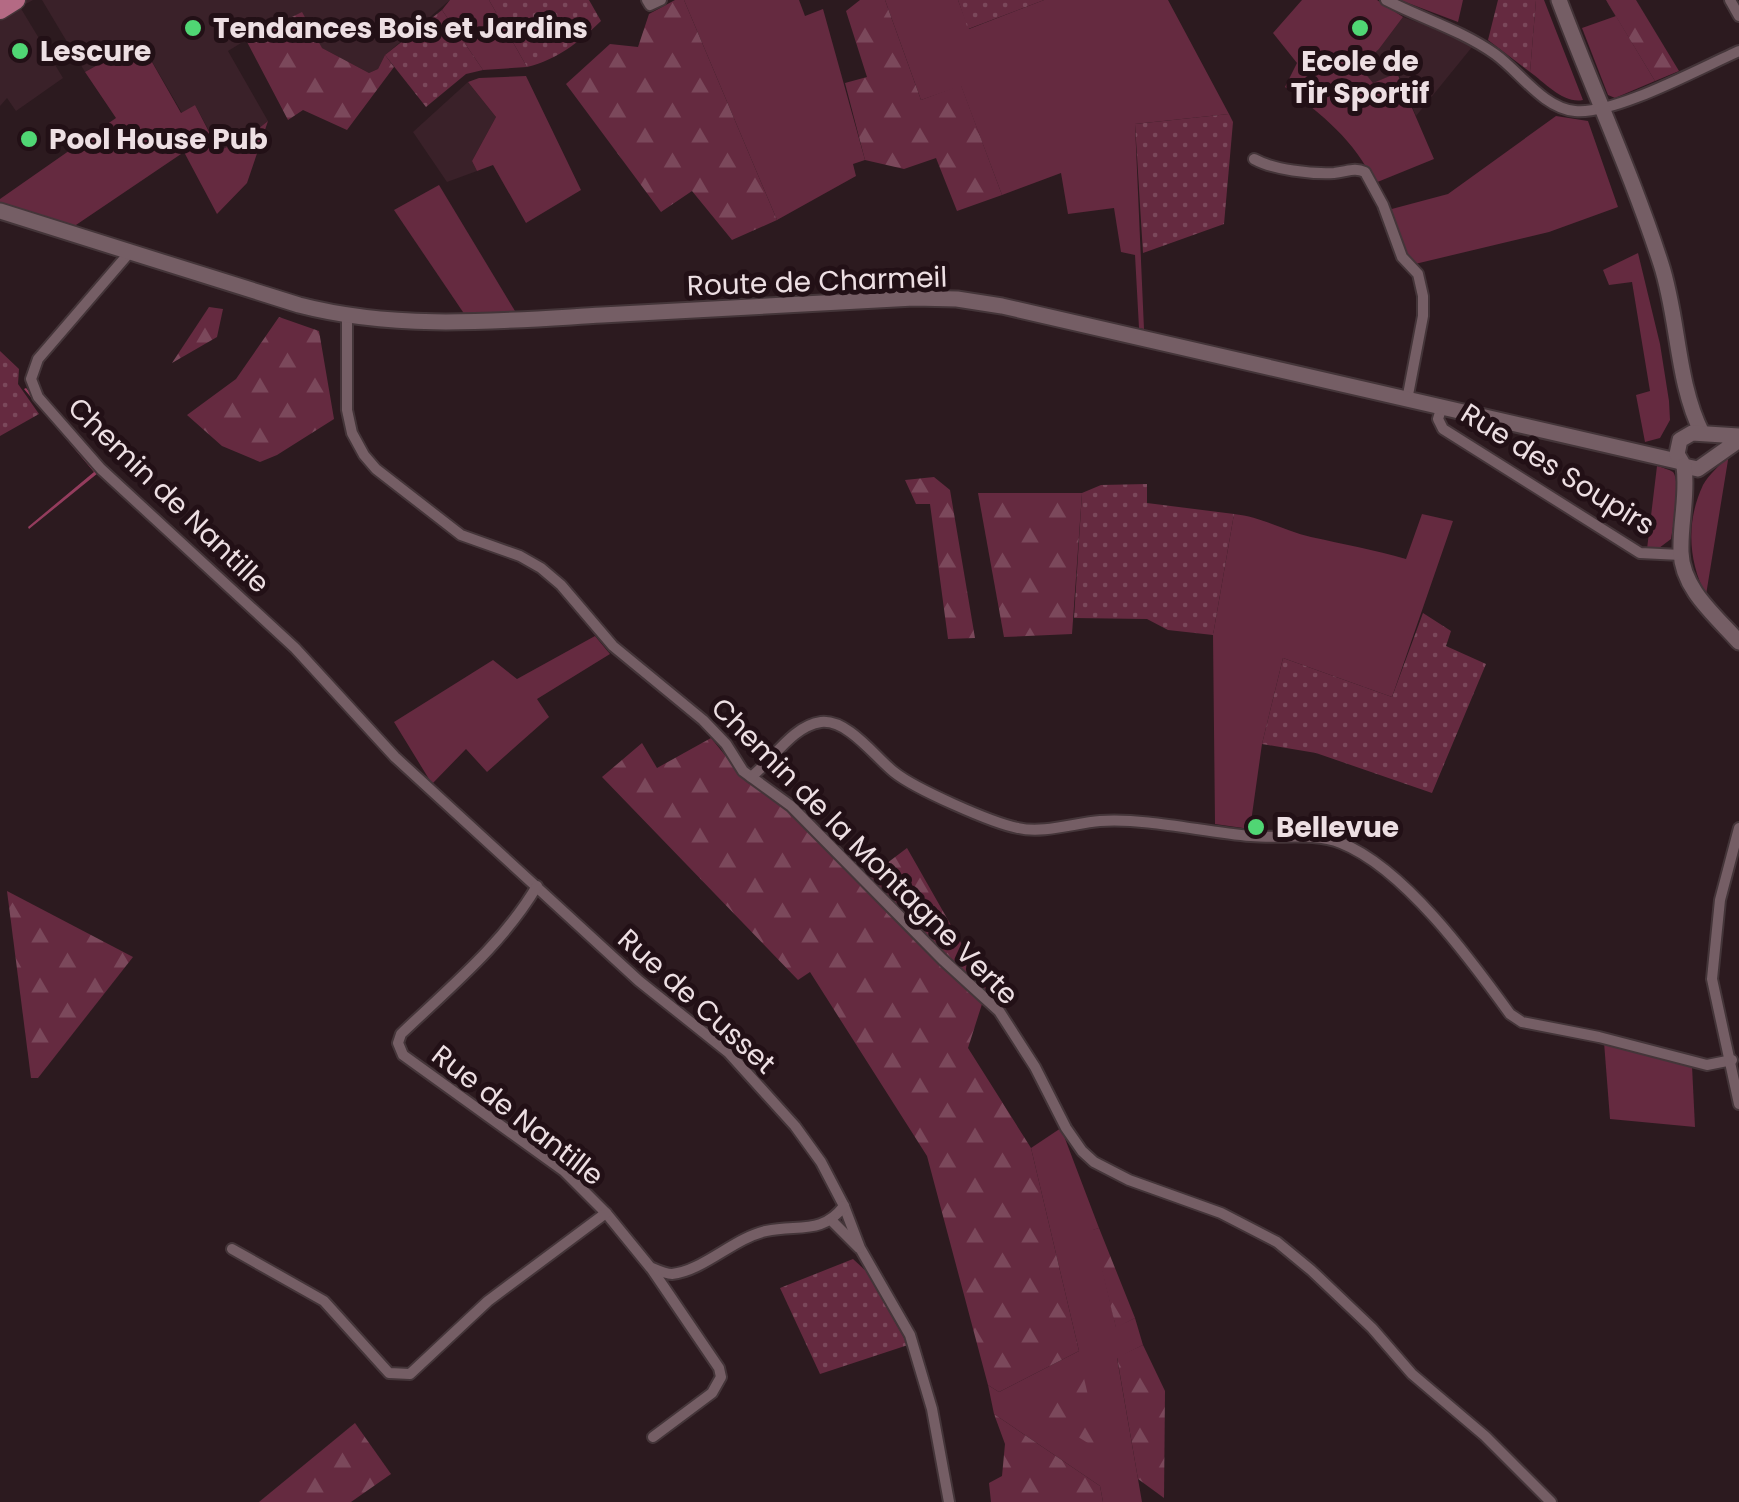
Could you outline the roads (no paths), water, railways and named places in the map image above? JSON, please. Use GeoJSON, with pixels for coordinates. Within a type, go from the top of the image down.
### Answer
{"type":"FeatureCollection","features":[{"type":"Feature","properties":{"kind":"main road"},"geometry":{"type":"LineString","coordinates":[[0,10],[16,0]]}},
{"type":"Feature","properties":{"kind":"main road"},"geometry":{"type":"LineString","coordinates":[[1559,0],[1661,264],[1676,323],[1689,403],[1712,443],[1708,462],[1687,500]]}},
{"type":"Feature","properties":{"kind":"main road","name":"Route de Charmeil"},"geometry":{"type":"LineString","coordinates":[[0,211],[346,317],[423,323],[889,299],[957,300],[1105,329],[1683,464]]}},
{"type":"Feature","properties":{"kind":"main road"},"geometry":{"type":"LineString","coordinates":[[1680,554],[1687,500],[1683,464],[1677,454],[1689,403]]}},
{"type":"Feature","properties":{"kind":"main road"},"geometry":{"type":"LineString","coordinates":[[1681,440],[1692,432],[1739,438]]}},
{"type":"Feature","properties":{"kind":"main road"},"geometry":{"type":"LineString","coordinates":[[1683,464],[1694,469],[1739,438]]}},
{"type":"Feature","properties":{"kind":"main road","name":"Route de Charmeil"},"geometry":{"type":"LineString","coordinates":[[1634,452],[1681,440]]}},
{"type":"Feature","properties":{"kind":"main road","name":"Rue des Soupirs"},"geometry":{"type":"LineString","coordinates":[[1680,554],[1688,581],[1698,596],[1739,642]]}},
{"type":"Feature","properties":{"kind":"street"},"geometry":{"type":"LineString","coordinates":[[647,0],[650,6],[662,0]]}},
{"type":"Feature","properties":{"kind":"street"},"geometry":{"type":"LineString","coordinates":[[1386,0],[1467,36],[1498,56],[1558,106],[1578,112],[1600,108],[1739,51]]}},
{"type":"Feature","properties":{"kind":"street"},"geometry":{"type":"LineString","coordinates":[[1730,0],[1739,16]]}},
{"type":"Feature","properties":{"kind":"street"},"geometry":{"type":"LineString","coordinates":[[1254,159],[1265,165],[1326,173],[1354,168],[1365,172],[1383,205],[1402,257],[1420,279],[1423,316],[1407,400]]}},
{"type":"Feature","properties":{"kind":"street","name":"Chemin de Nantille"},"geometry":{"type":"LineString","coordinates":[[130,252],[38,359],[32,370],[34,388],[101,469],[295,648],[395,758]]}},
{"type":"Feature","properties":{"kind":"street","name":"Chemin de la Montagne Verte"},"geometry":{"type":"LineString","coordinates":[[346,317],[347,410],[352,433],[364,455],[438,520],[461,535],[520,556],[541,568],[614,646],[702,720],[751,777],[791,806],[998,1011],[1036,1067],[1082,1151],[1128,1180],[1220,1213],[1276,1242],[1311,1270],[1372,1328],[1412,1374],[1485,1436],[1551,1502]]}},
{"type":"Feature","properties":{"kind":"street","name":"Rue des Soupirs"},"geometry":{"type":"LineString","coordinates":[[1441,408],[1438,419],[1443,428],[1640,553],[1680,554]]}},
{"type":"Feature","properties":{"kind":"street"},"geometry":{"type":"LineString","coordinates":[[751,777],[795,734],[824,722],[840,726],[898,776],[993,821],[1023,830],[1116,821],[1341,843],[1393,878],[1447,933],[1510,1014],[1522,1022],[1707,1065],[1732,1060]]}},
{"type":"Feature","properties":{"kind":"street","name":"Rue de Cusset"},"geometry":{"type":"LineString","coordinates":[[395,758],[639,981],[746,1070],[821,1162],[860,1248],[910,1335],[922,1369],[949,1502]]}},
{"type":"Feature","properties":{"kind":"street"},"geometry":{"type":"LineString","coordinates":[[1739,828],[1712,949],[1716,1006],[1732,1060],[1739,1104]]}},
{"type":"Feature","properties":{"kind":"street","name":"Rue de Nantille"},"geometry":{"type":"LineString","coordinates":[[537,886],[520,915],[494,945],[401,1034],[399,1050],[564,1171],[606,1213],[650,1267],[719,1368],[722,1376],[712,1393],[652,1437]]}},
{"type":"Feature","properties":{"kind":"street"},"geometry":{"type":"LineString","coordinates":[[650,1267],[671,1274],[764,1231],[806,1228],[832,1221],[844,1206]]}},
{"type":"Feature","properties":{"kind":"street"},"geometry":{"type":"LineString","coordinates":[[232,1249],[324,1301],[389,1374],[399,1376],[410,1374],[488,1301],[606,1213]]}},
{"type":"Feature","properties":{"kind":"street"},"geometry":{"type":"LineString","coordinates":[[832,1221],[856,1249],[860,1248]]}},
{"type":"Feature","properties":{"kind":"street"},"geometry":{"type":"LineString","coordinates":[[667,1294],[671,1274]]}},
{"type":"Feature","properties":{"kind":"place","name":"Tendances Bois et Jardins"},"geometry":{"type":"Point","coordinates":[193,28]}},
{"type":"Feature","properties":{"kind":"place","name":"Ecole de Tir Sportif"},"geometry":{"type":"Point","coordinates":[1360,28]}},
{"type":"Feature","properties":{"kind":"place","name":"Lescure"},"geometry":{"type":"Point","coordinates":[20,51]}},
{"type":"Feature","properties":{"kind":"place","name":"Pool House Pub"},"geometry":{"type":"Point","coordinates":[29,139]}},
{"type":"Feature","properties":{"kind":"place","name":"Bellevue"},"geometry":{"type":"Point","coordinates":[1256,827]}}]}
